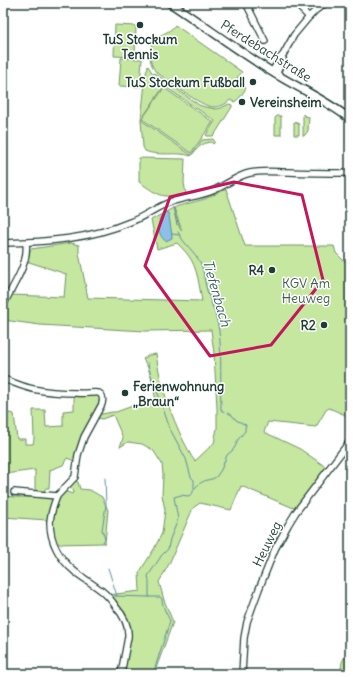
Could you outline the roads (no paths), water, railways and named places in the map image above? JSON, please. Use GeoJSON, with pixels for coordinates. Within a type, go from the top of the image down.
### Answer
{"type":"FeatureCollection","features":[{"type":"Feature","properties":{"kind":"main road","name":"Pferdebachstraße"},"geometry":{"type":"LineString","coordinates":[[170,3],[249,57],[274,73],[330,104],[350,119]]}},
{"type":"Feature","properties":{"kind":"street"},"geometry":{"type":"LineString","coordinates":[[246,3],[265,41]]}},
{"type":"Feature","properties":{"kind":"street"},"geometry":{"type":"LineString","coordinates":[[295,3],[309,17]]}},
{"type":"Feature","properties":{"kind":"street"},"geometry":{"type":"LineString","coordinates":[[274,73],[280,58],[294,35],[309,17],[326,3]]}},
{"type":"Feature","properties":{"kind":"street"},"geometry":{"type":"LineString","coordinates":[[3,243],[26,243],[86,236],[114,228],[141,217],[168,203],[199,196],[213,191],[234,179],[251,173],[282,172],[350,174]]}},
{"type":"Feature","properties":{"kind":"street"},"geometry":{"type":"LineString","coordinates":[[3,306],[23,264],[26,243]]}},
{"type":"Feature","properties":{"kind":"street"},"geometry":{"type":"LineString","coordinates":[[3,379],[44,391],[85,394],[98,392],[102,398],[102,404],[84,437],[78,456],[75,477],[57,496],[50,522],[56,548],[64,560],[74,571],[101,590],[122,614],[127,625],[128,637],[121,674]]}},
{"type":"Feature","properties":{"kind":"street","name":"Heuweg"},"geometry":{"type":"LineString","coordinates":[[242,674],[244,638],[247,622],[275,549],[296,512],[350,441]]}},
{"type":"Feature","properties":{"kind":"street"},"geometry":{"type":"LineString","coordinates":[[14,492],[57,496]]}},
{"type":"Feature","properties":{"kind":"water"},"geometry":{"type":"Polygon","coordinates":[[[165,212],[168,213],[169,216],[172,236],[172,238],[166,241],[163,239],[159,231],[160,218],[165,212]]]}},
{"type":"Feature","properties":{"kind":"waterway","name":"Tiefenbach"},"geometry":{"type":"LineString","coordinates":[[173,207],[177,225]]}},
{"type":"Feature","properties":{"kind":"waterway","name":"Tiefenbach"},"geometry":{"type":"LineString","coordinates":[[178,232],[201,264],[206,287],[217,320],[220,351],[221,410],[224,412]]}},
{"type":"Feature","properties":{"kind":"waterway","name":"Tiefenbach"},"geometry":{"type":"LineString","coordinates":[[172,234],[179,235]]}},
{"type":"Feature","properties":{"kind":"waterway"},"geometry":{"type":"LineString","coordinates":[[148,363],[149,371],[170,429],[186,459],[191,477],[194,480],[194,488]]}},
{"type":"Feature","properties":{"kind":"waterway","name":"Tiefenbach"},"geometry":{"type":"LineString","coordinates":[[153,674],[170,621],[162,599],[160,597],[149,597],[148,576],[161,556],[168,549],[170,539],[178,519],[174,497],[181,495],[188,496],[192,494],[195,488],[200,484],[206,480],[216,477],[221,470],[227,455],[233,450],[237,441],[245,431],[246,425],[236,420],[228,413]]}},
{"type":"Feature","properties":{"kind":"waterway"},"geometry":{"type":"LineString","coordinates":[[103,542],[105,539],[102,530],[106,505],[105,478]]}},
{"type":"Feature","properties":{"kind":"waterway"},"geometry":{"type":"LineString","coordinates":[[108,568],[117,596]]}},
{"type":"Feature","properties":{"kind":"waterway"},"geometry":{"type":"LineString","coordinates":[[112,596],[149,597]]}},
{"type":"Feature","properties":{"kind":"place","name":"TuS Stockum Tennis"},"geometry":{"type":"Point","coordinates":[140,25]}},
{"type":"Feature","properties":{"kind":"place","name":"TuS Stockum Fußball"},"geometry":{"type":"Point","coordinates":[253,82]}},
{"type":"Feature","properties":{"kind":"place","name":"Vereinsheim"},"geometry":{"type":"Point","coordinates":[242,102]}},
{"type":"Feature","properties":{"kind":"place","name":"R4"},"geometry":{"type":"Point","coordinates":[272,270]}},
{"type":"Feature","properties":{"kind":"place","name":"R2"},"geometry":{"type":"Point","coordinates":[324,325]}},
{"type":"Feature","properties":{"kind":"place","name":"Ferienwohnung „Braun“"},"geometry":{"type":"Point","coordinates":[125,393]}},
{"type":"Feature","properties":{"kind":"park label","name":"KGV Am Heuweg"},"geometry":{"type":"Point","coordinates":[306,290]}}]}
